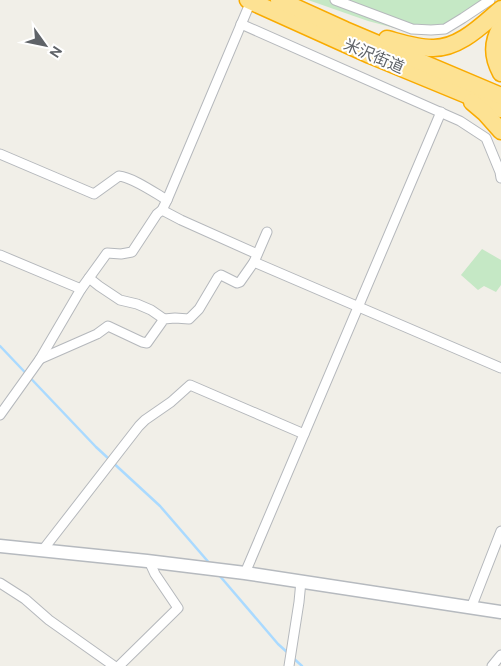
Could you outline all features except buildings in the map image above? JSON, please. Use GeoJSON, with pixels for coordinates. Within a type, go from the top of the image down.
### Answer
{"type":"FeatureCollection","features":[{"type":"Feature","properties":{"kind":"highway","name":"米沢街道"},"geometry":{"type":"LineString","coordinates":[[250,0],[370,55],[501,109]]}},
{"type":"Feature","properties":{"kind":"highway","name":"米沢街道"},"geometry":{"type":"LineString","coordinates":[[278,0],[501,96]]}},
{"type":"Feature","properties":{"kind":"highway"},"geometry":{"type":"LineString","coordinates":[[300,9],[382,37],[418,47],[434,48],[446,47],[459,41],[501,9]]}},
{"type":"Feature","properties":{"kind":"highway"},"geometry":{"type":"LineString","coordinates":[[501,26],[494,51],[495,61],[501,73]]}},
{"type":"Feature","properties":{"kind":"highway"},"geometry":{"type":"LineString","coordinates":[[460,92],[485,113],[501,131]]}},
{"type":"Feature","properties":{"kind":"street"},"geometry":{"type":"LineString","coordinates":[[0,415],[33,370],[81,289],[106,253],[121,254],[132,252],[157,214],[162,210],[250,0]]}},
{"type":"Feature","properties":{"kind":"street"},"geometry":{"type":"LineString","coordinates":[[335,0],[412,29],[431,30],[445,29],[490,0]]}},
{"type":"Feature","properties":{"kind":"street"},"geometry":{"type":"LineString","coordinates":[[241,24],[460,121],[486,138],[501,178]]}},
{"type":"Feature","properties":{"kind":"street"},"geometry":{"type":"LineString","coordinates":[[245,573],[441,112]]}},
{"type":"Feature","properties":{"kind":"street"},"geometry":{"type":"LineString","coordinates":[[0,154],[94,194],[119,176],[122,176],[167,200]]}},
{"type":"Feature","properties":{"kind":"street"},"geometry":{"type":"LineString","coordinates":[[162,210],[255,258],[358,307],[501,368]]}},
{"type":"Feature","properties":{"kind":"street"},"geometry":{"type":"LineString","coordinates":[[89,278],[120,300],[138,304],[164,319],[189,319],[199,309],[218,277],[221,275],[237,283],[240,282],[255,258],[267,232]]}},
{"type":"Feature","properties":{"kind":"street"},"geometry":{"type":"LineString","coordinates":[[0,255],[81,289]]}},
{"type":"Feature","properties":{"kind":"street"},"geometry":{"type":"LineString","coordinates":[[40,359],[97,334],[108,326],[147,343],[164,319]]}},
{"type":"Feature","properties":{"kind":"street"},"geometry":{"type":"LineString","coordinates":[[42,550],[138,426],[171,402],[190,385],[304,434]]}},
{"type":"Feature","properties":{"kind":"street"},"geometry":{"type":"LineString","coordinates":[[470,608],[501,531]]}},
{"type":"Feature","properties":{"kind":"street"},"geometry":{"type":"LineString","coordinates":[[0,546],[245,573],[501,612]]}},
{"type":"Feature","properties":{"kind":"street"},"geometry":{"type":"LineString","coordinates":[[119,666],[178,608],[148,561]]}},
{"type":"Feature","properties":{"kind":"street"},"geometry":{"type":"LineString","coordinates":[[290,664],[301,581]]}},
{"type":"Feature","properties":{"kind":"street"},"geometry":{"type":"LineString","coordinates":[[0,583],[25,599],[49,620],[114,666]]}},
{"type":"Feature","properties":{"kind":"street"},"geometry":{"type":"LineString","coordinates":[[492,666],[501,655]]}},
{"type":"Feature","properties":{"kind":"green space"},"geometry":{"type":"Polygon","coordinates":[[[308,0],[481,0],[456,26],[406,31],[368,21],[308,0]]]}},
{"type":"Feature","properties":{"kind":"green space"},"geometry":{"type":"Polygon","coordinates":[[[482,249],[501,260],[501,285],[496,292],[484,286],[478,290],[461,275],[482,249]]]}},
{"type":"Feature","properties":{"kind":"waterway"},"geometry":{"type":"LineString","coordinates":[[0,346],[96,447],[160,506],[211,565]]}},
{"type":"Feature","properties":{"kind":"waterway"},"geometry":{"type":"LineString","coordinates":[[219,575],[278,644],[288,653]]}},
{"type":"Feature","properties":{"kind":"waterway"},"geometry":{"type":"LineString","coordinates":[[292,657],[302,666]]}}]}
